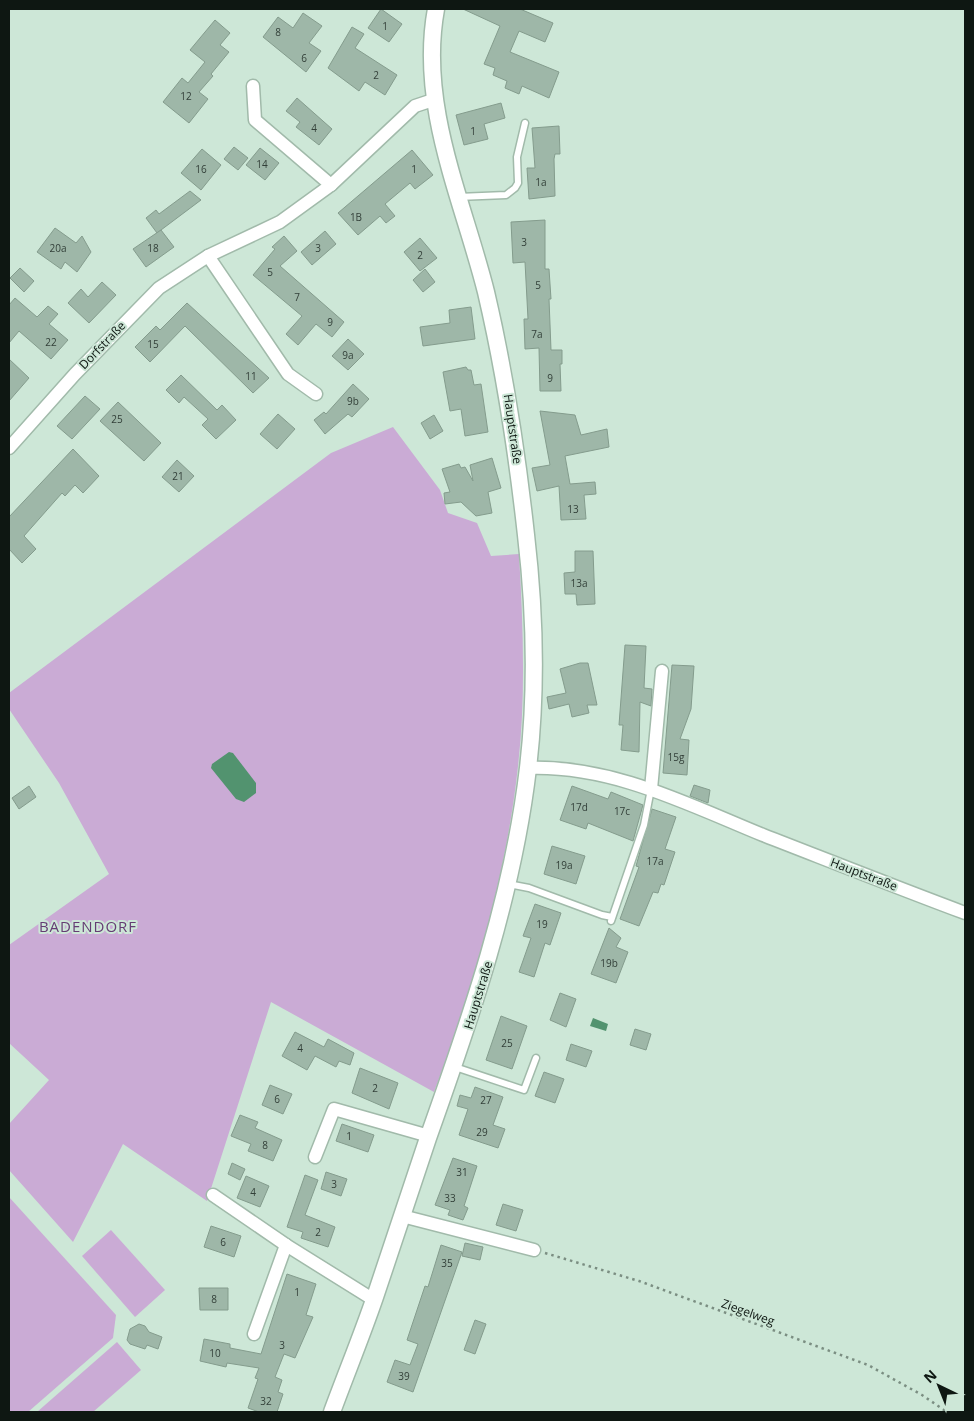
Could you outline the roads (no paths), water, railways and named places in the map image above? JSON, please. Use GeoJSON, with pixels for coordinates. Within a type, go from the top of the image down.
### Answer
{"type":"FeatureCollection","features":[{"type":"Feature","properties":{"kind":"main road","name":"Hauptstraße"},"geometry":{"type":"LineString","coordinates":[[332,1412],[374,1300],[429,1136],[455,1067],[493,947],[518,837],[528,768],[533,682],[533,624],[527,540],[510,401],[482,279],[457,197],[442,135],[431,53],[436,9]]}},
{"type":"Feature","properties":{"kind":"street"},"geometry":{"type":"LineString","coordinates":[[253,86],[255,120],[331,185]]}},
{"type":"Feature","properties":{"kind":"street","name":"Dorfstraße"},"geometry":{"type":"LineString","coordinates":[[9,448],[139,306],[159,288],[208,256],[280,222],[331,185],[404,115],[421,103],[436,99]]}},
{"type":"Feature","properties":{"kind":"street"},"geometry":{"type":"LineString","coordinates":[[208,256],[288,374],[316,394]]}},
{"type":"Feature","properties":{"kind":"street"},"geometry":{"type":"LineString","coordinates":[[651,789],[662,671]]}},
{"type":"Feature","properties":{"kind":"street","name":"Hauptstraße"},"geometry":{"type":"LineString","coordinates":[[528,768],[561,767],[594,772],[651,789],[965,913]]}},
{"type":"Feature","properties":{"kind":"street"},"geometry":{"type":"LineString","coordinates":[[315,1157],[334,1109],[429,1136]]}},
{"type":"Feature","properties":{"kind":"street"},"geometry":{"type":"LineString","coordinates":[[212,1195],[286,1245],[374,1300]]}},
{"type":"Feature","properties":{"kind":"street"},"geometry":{"type":"LineString","coordinates":[[402,1216],[534,1250]]}},
{"type":"Feature","properties":{"kind":"street"},"geometry":{"type":"LineString","coordinates":[[254,1334],[286,1245]]}},
{"type":"Feature","properties":{"kind":"lane"},"geometry":{"type":"LineString","coordinates":[[457,197],[506,195],[515,188],[518,183],[517,157],[525,124]]}},
{"type":"Feature","properties":{"kind":"lane"},"geometry":{"type":"LineString","coordinates":[[507,884],[529,888],[612,919],[644,825],[651,789]]}},
{"type":"Feature","properties":{"kind":"lane"},"geometry":{"type":"LineString","coordinates":[[455,1067],[524,1090],[536,1058]]}},
{"type":"Feature","properties":{"kind":"district","name":"BADENDORF"},"geometry":{"type":"Point","coordinates":[88,926]}}]}
